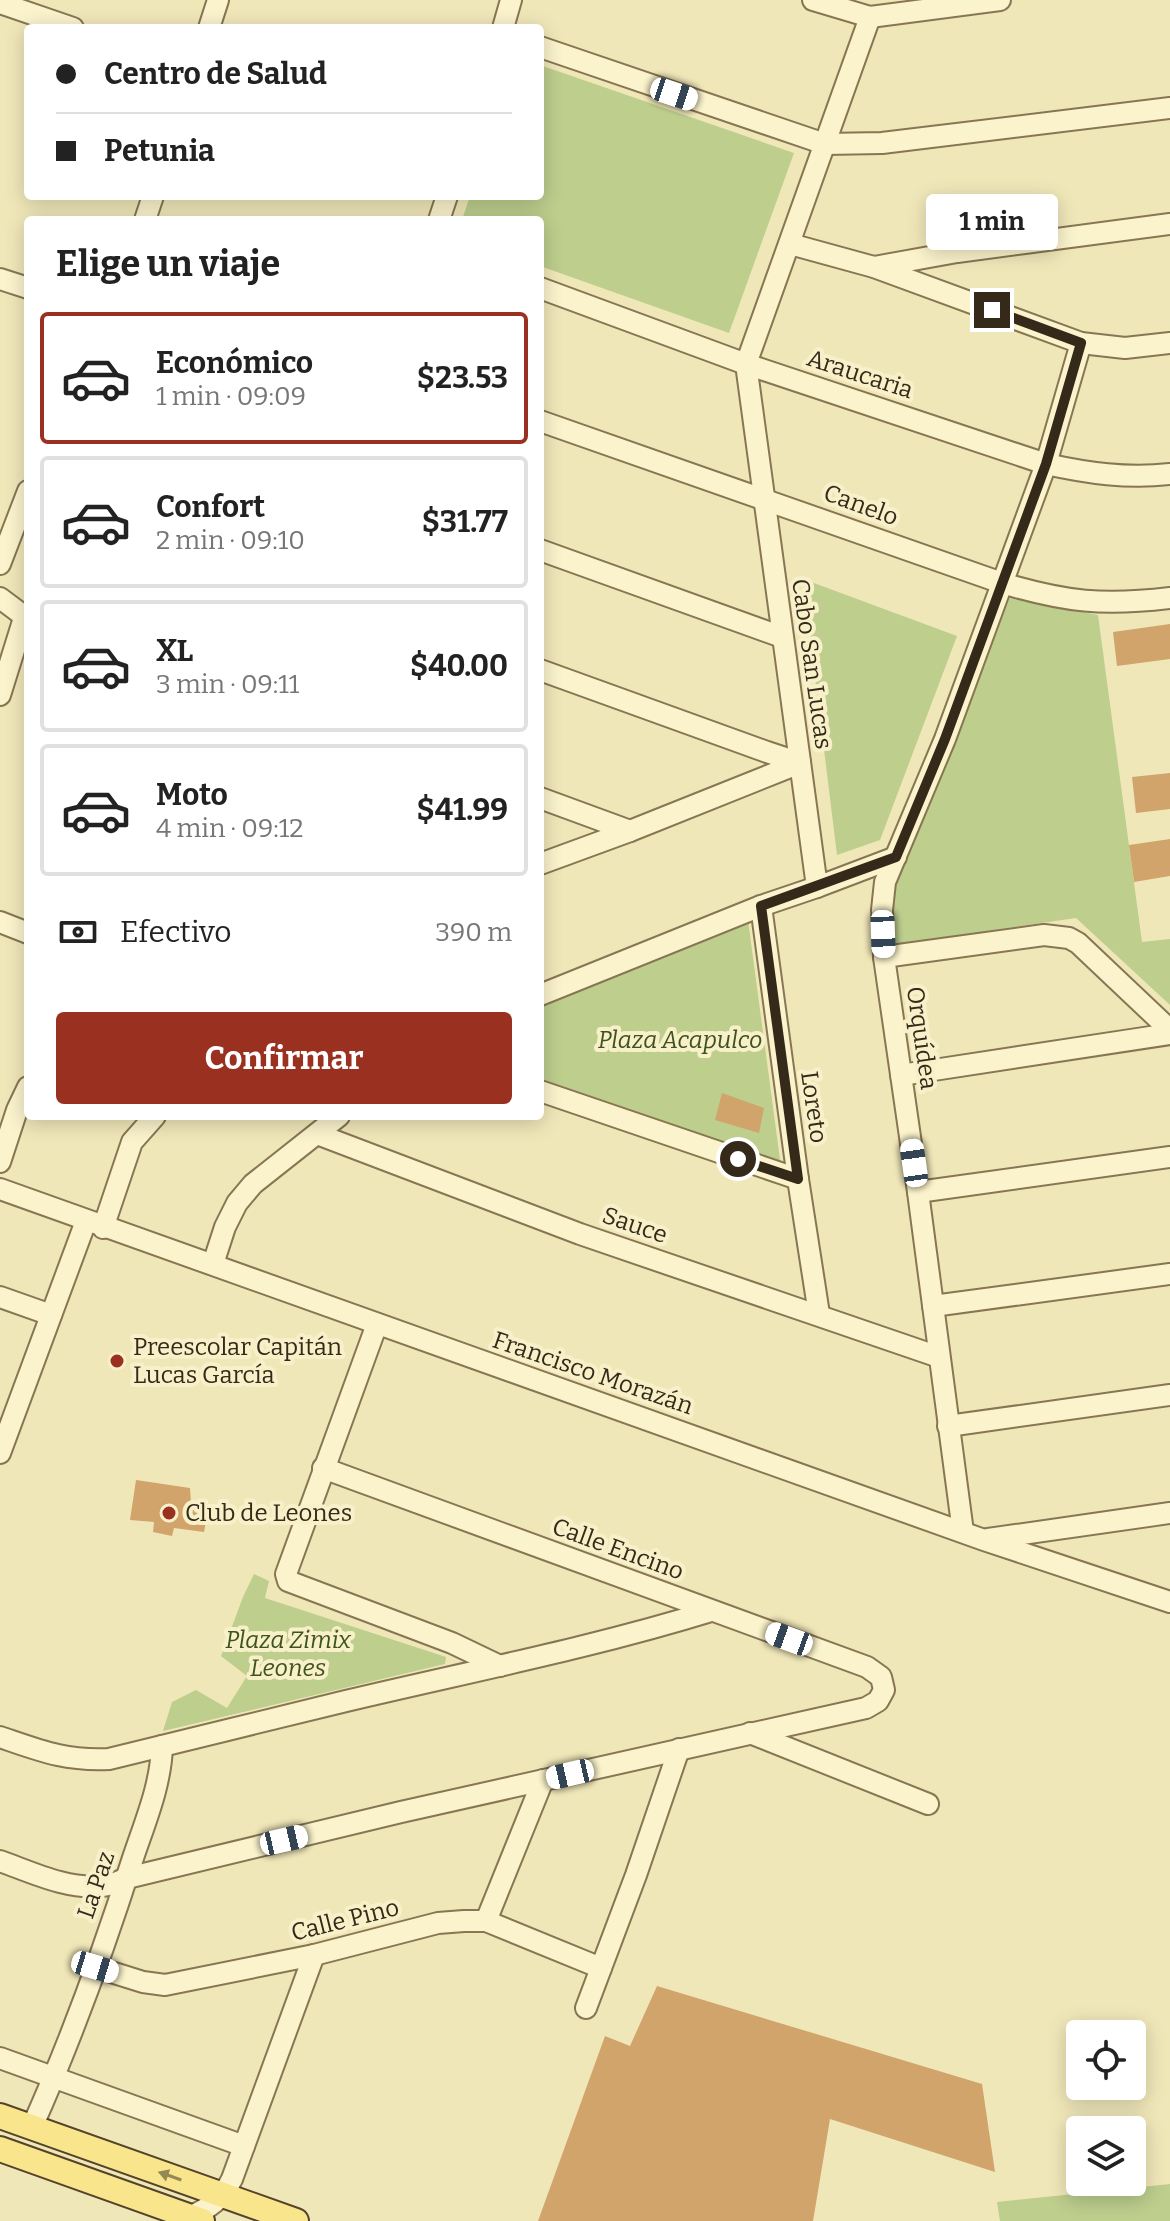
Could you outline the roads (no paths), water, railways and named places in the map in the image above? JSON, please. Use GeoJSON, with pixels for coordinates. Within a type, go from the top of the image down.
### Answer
{"type":"FeatureCollection","features":[{"type":"Feature","properties":{"kind":"main road"},"geometry":{"type":"LineString","coordinates":[[0,2116],[291,2220]]}},
{"type":"Feature","properties":{"kind":"main road"},"geometry":{"type":"LineString","coordinates":[[0,2131],[32,2127]]}},
{"type":"Feature","properties":{"kind":"main road"},"geometry":{"type":"LineString","coordinates":[[32,2127],[29,2138],[38,2163]]}},
{"type":"Feature","properties":{"kind":"main road"},"geometry":{"type":"LineString","coordinates":[[0,2149],[195,2219]]}},
{"type":"Feature","properties":{"kind":"main road"},"geometry":{"type":"LineString","coordinates":[[38,2163],[112,2156]]}},
{"type":"Feature","properties":{"kind":"street"},"geometry":{"type":"LineString","coordinates":[[210,24],[218,0]]}},
{"type":"Feature","properties":{"kind":"street"},"geometry":{"type":"LineString","coordinates":[[504,24],[511,0]]}},
{"type":"Feature","properties":{"kind":"street"},"geometry":{"type":"LineString","coordinates":[[813,0],[870,17],[1000,0]]}},
{"type":"Feature","properties":{"kind":"street"},"geometry":{"type":"LineString","coordinates":[[0,3],[61,24]]}},
{"type":"Feature","properties":{"kind":"street"},"geometry":{"type":"LineString","coordinates":[[746,364],[870,17]]}},
{"type":"Feature","properties":{"kind":"street"},"geometry":{"type":"LineString","coordinates":[[544,48],[825,144],[882,143],[1170,108]]}},
{"type":"Feature","properties":{"kind":"street"},"geometry":{"type":"LineString","coordinates":[[874,267],[957,252],[1170,224]]}},
{"type":"Feature","properties":{"kind":"street"},"geometry":{"type":"LineString","coordinates":[[790,244],[874,267],[1081,343],[1125,348],[1170,343]]}},
{"type":"Feature","properties":{"kind":"street"},"geometry":{"type":"LineString","coordinates":[[0,279],[24,287]]}},
{"type":"Feature","properties":{"kind":"street","name":"Araucaria"},"geometry":{"type":"LineString","coordinates":[[544,289],[746,364],[1046,464],[1087,473],[1129,477],[1170,474]]}},
{"type":"Feature","properties":{"kind":"street","name":"Orquídea"},"geometry":{"type":"LineString","coordinates":[[963,1532],[884,957],[882,910],[885,882],[945,739],[1046,464],[1081,343]]}},
{"type":"Feature","properties":{"kind":"street","name":"Cabo San Lucas"},"geometry":{"type":"LineString","coordinates":[[746,364],[817,887]]}},
{"type":"Feature","properties":{"kind":"street","name":"Canelo"},"geometry":{"type":"LineString","coordinates":[[544,422],[1047,596],[1106,603],[1170,598]]}},
{"type":"Feature","properties":{"kind":"street"},"geometry":{"type":"LineString","coordinates":[[0,564],[24,501]]}},
{"type":"Feature","properties":{"kind":"street"},"geometry":{"type":"LineString","coordinates":[[544,551],[782,637]]}},
{"type":"Feature","properties":{"kind":"street"},"geometry":{"type":"LineString","coordinates":[[0,598],[24,617]]}},
{"type":"Feature","properties":{"kind":"street"},"geometry":{"type":"LineString","coordinates":[[0,695],[24,625]]}},
{"type":"Feature","properties":{"kind":"street"},"geometry":{"type":"LineString","coordinates":[[544,671],[800,763]]}},
{"type":"Feature","properties":{"kind":"street"},"geometry":{"type":"LineString","coordinates":[[544,863],[800,763]]}},
{"type":"Feature","properties":{"kind":"street"},"geometry":{"type":"LineString","coordinates":[[544,799],[630,831]]}},
{"type":"Feature","properties":{"kind":"street"},"geometry":{"type":"LineString","coordinates":[[544,993],[761,906],[896,857]]}},
{"type":"Feature","properties":{"kind":"street","name":"Loreto"},"geometry":{"type":"LineString","coordinates":[[761,906],[819,1314]]}},
{"type":"Feature","properties":{"kind":"street"},"geometry":{"type":"LineString","coordinates":[[884,957],[1044,935],[1069,938],[1078,943],[1170,1032]]}},
{"type":"Feature","properties":{"kind":"street"},"geometry":{"type":"LineString","coordinates":[[901,1075],[1170,1032]]}},
{"type":"Feature","properties":{"kind":"street"},"geometry":{"type":"LineString","coordinates":[[544,1092],[798,1179]]}},
{"type":"Feature","properties":{"kind":"street"},"geometry":{"type":"LineString","coordinates":[[0,1162],[24,1095]]}},
{"type":"Feature","properties":{"kind":"street"},"geometry":{"type":"LineString","coordinates":[[0,1453],[5,1425],[51,1315],[132,1142],[151,1120]]}},
{"type":"Feature","properties":{"kind":"street"},"geometry":{"type":"LineString","coordinates":[[213,1264],[237,1203],[253,1184],[334,1120]]}},
{"type":"Feature","properties":{"kind":"street","name":"Sauce"},"geometry":{"type":"LineString","coordinates":[[317,1134],[580,1234],[939,1357]]}},
{"type":"Feature","properties":{"kind":"street"},"geometry":{"type":"LineString","coordinates":[[918,1192],[1170,1157]]}},
{"type":"Feature","properties":{"kind":"street","name":"Francisco Morazán"},"geometry":{"type":"LineString","coordinates":[[0,1189],[984,1540],[1170,1602]]}},
{"type":"Feature","properties":{"kind":"street"},"geometry":{"type":"LineString","coordinates":[[933,1306],[1170,1274]]}},
{"type":"Feature","properties":{"kind":"street"},"geometry":{"type":"LineString","coordinates":[[0,1297],[51,1315]]}},
{"type":"Feature","properties":{"kind":"street"},"geometry":{"type":"LineString","coordinates":[[377,1324],[286,1574],[288,1581],[452,1643],[500,1666]]}},
{"type":"Feature","properties":{"kind":"street"},"geometry":{"type":"LineString","coordinates":[[948,1426],[1170,1395]]}},
{"type":"Feature","properties":{"kind":"street","name":"Calle Encino"},"geometry":{"type":"LineString","coordinates":[[323,1468],[867,1667],[881,1677],[884,1690],[878,1701],[866,1708],[750,1733]]}},
{"type":"Feature","properties":{"kind":"street"},"geometry":{"type":"LineString","coordinates":[[984,1540],[1170,1513]]}},
{"type":"Feature","properties":{"kind":"street"},"geometry":{"type":"LineString","coordinates":[[0,1737],[52,1755],[80,1760],[109,1759],[500,1666],[711,1611]]}},
{"type":"Feature","properties":{"kind":"street"},"geometry":{"type":"LineString","coordinates":[[0,1861],[48,1878],[103,1886],[401,1812],[750,1733],[928,1804]]}},
{"type":"Feature","properties":{"kind":"street","name":"La Paz"},"geometry":{"type":"LineString","coordinates":[[32,2127],[54,2078],[127,1878],[161,1769],[162,1746]]}},
{"type":"Feature","properties":{"kind":"street"},"geometry":{"type":"LineString","coordinates":[[586,2008],[679,1749]]}},
{"type":"Feature","properties":{"kind":"street"},"geometry":{"type":"LineString","coordinates":[[486,1921],[543,1780]]}},
{"type":"Feature","properties":{"kind":"street","name":"Calle Pino"},"geometry":{"type":"LineString","coordinates":[[95,1967],[143,1982],[165,1985],[314,1955],[438,1923],[486,1921],[601,1968]]}},
{"type":"Feature","properties":{"kind":"street"},"geometry":{"type":"LineString","coordinates":[[195,2219],[224,2195],[314,1955]]}},
{"type":"Feature","properties":{"kind":"street"},"geometry":{"type":"LineString","coordinates":[[0,2058],[244,2146]]}},
{"type":"Feature","properties":{"kind":"place","name":"Preescolar Capitán Lucas García"},"geometry":{"type":"Point","coordinates":[117,1361]}},
{"type":"Feature","properties":{"kind":"place","name":"Club de Leones"},"geometry":{"type":"Point","coordinates":[169,1513]}},
{"type":"Feature","properties":{"kind":"park label","name":"Plaza Acapulco"},"geometry":{"type":"Point","coordinates":[680,1040]}},
{"type":"Feature","properties":{"kind":"park label","name":"Plaza Zimix Leones"},"geometry":{"type":"Point","coordinates":[288,1654]}}]}
